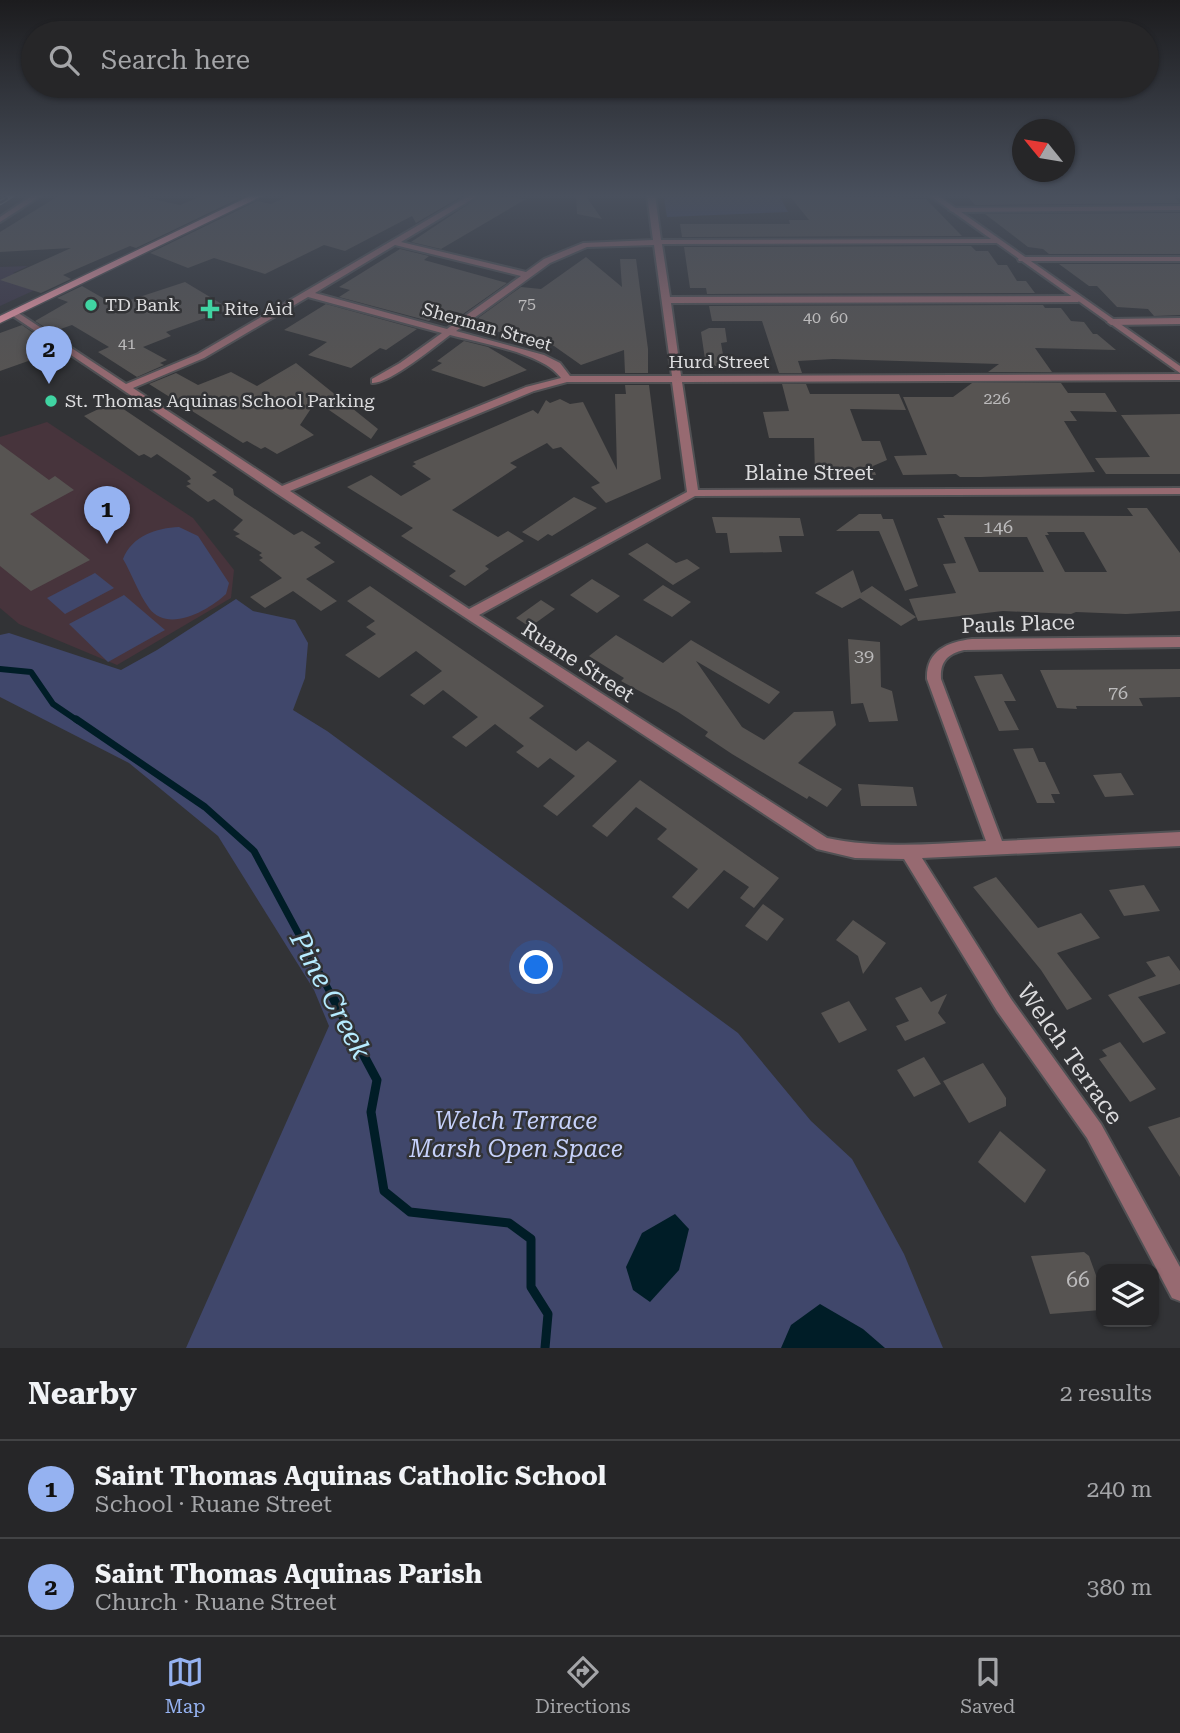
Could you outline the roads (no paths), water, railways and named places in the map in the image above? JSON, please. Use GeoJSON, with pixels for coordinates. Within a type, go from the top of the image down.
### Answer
{"type":"FeatureCollection","features":[{"type":"Feature","properties":{"kind":"main road"},"geometry":{"type":"LineString","coordinates":[[0,320],[130,258]]}},
{"type":"Feature","properties":{"kind":"street"},"geometry":{"type":"LineString","coordinates":[[124,388],[201,356],[370,258]]}},
{"type":"Feature","properties":{"kind":"street"},"geometry":{"type":"LineString","coordinates":[[456,258],[527,275]]}},
{"type":"Feature","properties":{"kind":"street"},"geometry":{"type":"LineString","coordinates":[[375,381],[397,369],[554,258]]}},
{"type":"Feature","properties":{"kind":"street"},"geometry":{"type":"LineString","coordinates":[[660,258],[693,493]]}},
{"type":"Feature","properties":{"kind":"street"},"geometry":{"type":"LineString","coordinates":[[1022,259],[1180,258]]}},
{"type":"Feature","properties":{"kind":"street"},"geometry":{"type":"LineString","coordinates":[[1022,259],[1180,370]]}},
{"type":"Feature","properties":{"kind":"street","name":"Sherman Street"},"geometry":{"type":"LineString","coordinates":[[309,294],[547,359],[557,365],[567,379]]}},
{"type":"Feature","properties":{"kind":"street"},"geometry":{"type":"LineString","coordinates":[[667,300],[1078,299]]}},
{"type":"Feature","properties":{"kind":"street","name":"Ruane Street"},"geometry":{"type":"LineString","coordinates":[[14,314],[807,836],[837,848],[855,851],[909,852],[1180,839]]}},
{"type":"Feature","properties":{"kind":"street"},"geometry":{"type":"LineString","coordinates":[[1111,322],[1180,321]]}},
{"type":"Feature","properties":{"kind":"street","name":"Hurd Street"},"geometry":{"type":"LineString","coordinates":[[280,491],[530,389],[567,379],[1180,377]]}},
{"type":"Feature","properties":{"kind":"street","name":"Blaine Street"},"geometry":{"type":"LineString","coordinates":[[469,615],[693,493],[1180,491]]}},
{"type":"Feature","properties":{"kind":"street","name":"Pauls Place"},"geometry":{"type":"LineString","coordinates":[[996,847],[934,679],[934,665],[940,653],[953,646],[972,644],[1180,642]]}},
{"type":"Feature","properties":{"kind":"street","name":"Welch Terrace"},"geometry":{"type":"LineString","coordinates":[[909,852],[1004,1005],[1094,1131],[1180,1290]]}},
{"type":"Feature","properties":{"kind":"waterway","name":"Pine Creek"},"geometry":{"type":"LineString","coordinates":[[0,669],[31,672],[53,704],[78,721]]}},
{"type":"Feature","properties":{"kind":"waterway","name":"Pine Creek"},"geometry":{"type":"LineString","coordinates":[[76,719],[205,807],[254,851],[333,998]]}},
{"type":"Feature","properties":{"kind":"waterway","name":"Pine Creek"},"geometry":{"type":"LineString","coordinates":[[332,996],[377,1080],[371,1112],[384,1191],[410,1212],[509,1223],[531,1239],[531,1287],[548,1314],[545,1348]]}},
{"type":"Feature","properties":{"kind":"place","name":"TD Bank"},"geometry":{"type":"Point","coordinates":[91,305]}},
{"type":"Feature","properties":{"kind":"place","name":"Rite Aid"},"geometry":{"type":"Point","coordinates":[210,309]}},
{"type":"Feature","properties":{"kind":"place","name":"Saint Thomas Aquinas Parish"},"geometry":{"type":"Point","coordinates":[49,384]}},
{"type":"Feature","properties":{"kind":"place","name":"St. Thomas Aquinas School Parking"},"geometry":{"type":"Point","coordinates":[51,401]}},
{"type":"Feature","properties":{"kind":"place","name":"Saint Thomas Aquinas Catholic School"},"geometry":{"type":"Point","coordinates":[107,544]}},
{"type":"Feature","properties":{"kind":"park label","name":"Welch Terrace Marsh Open Space"},"geometry":{"type":"Point","coordinates":[516,1135]}}]}
